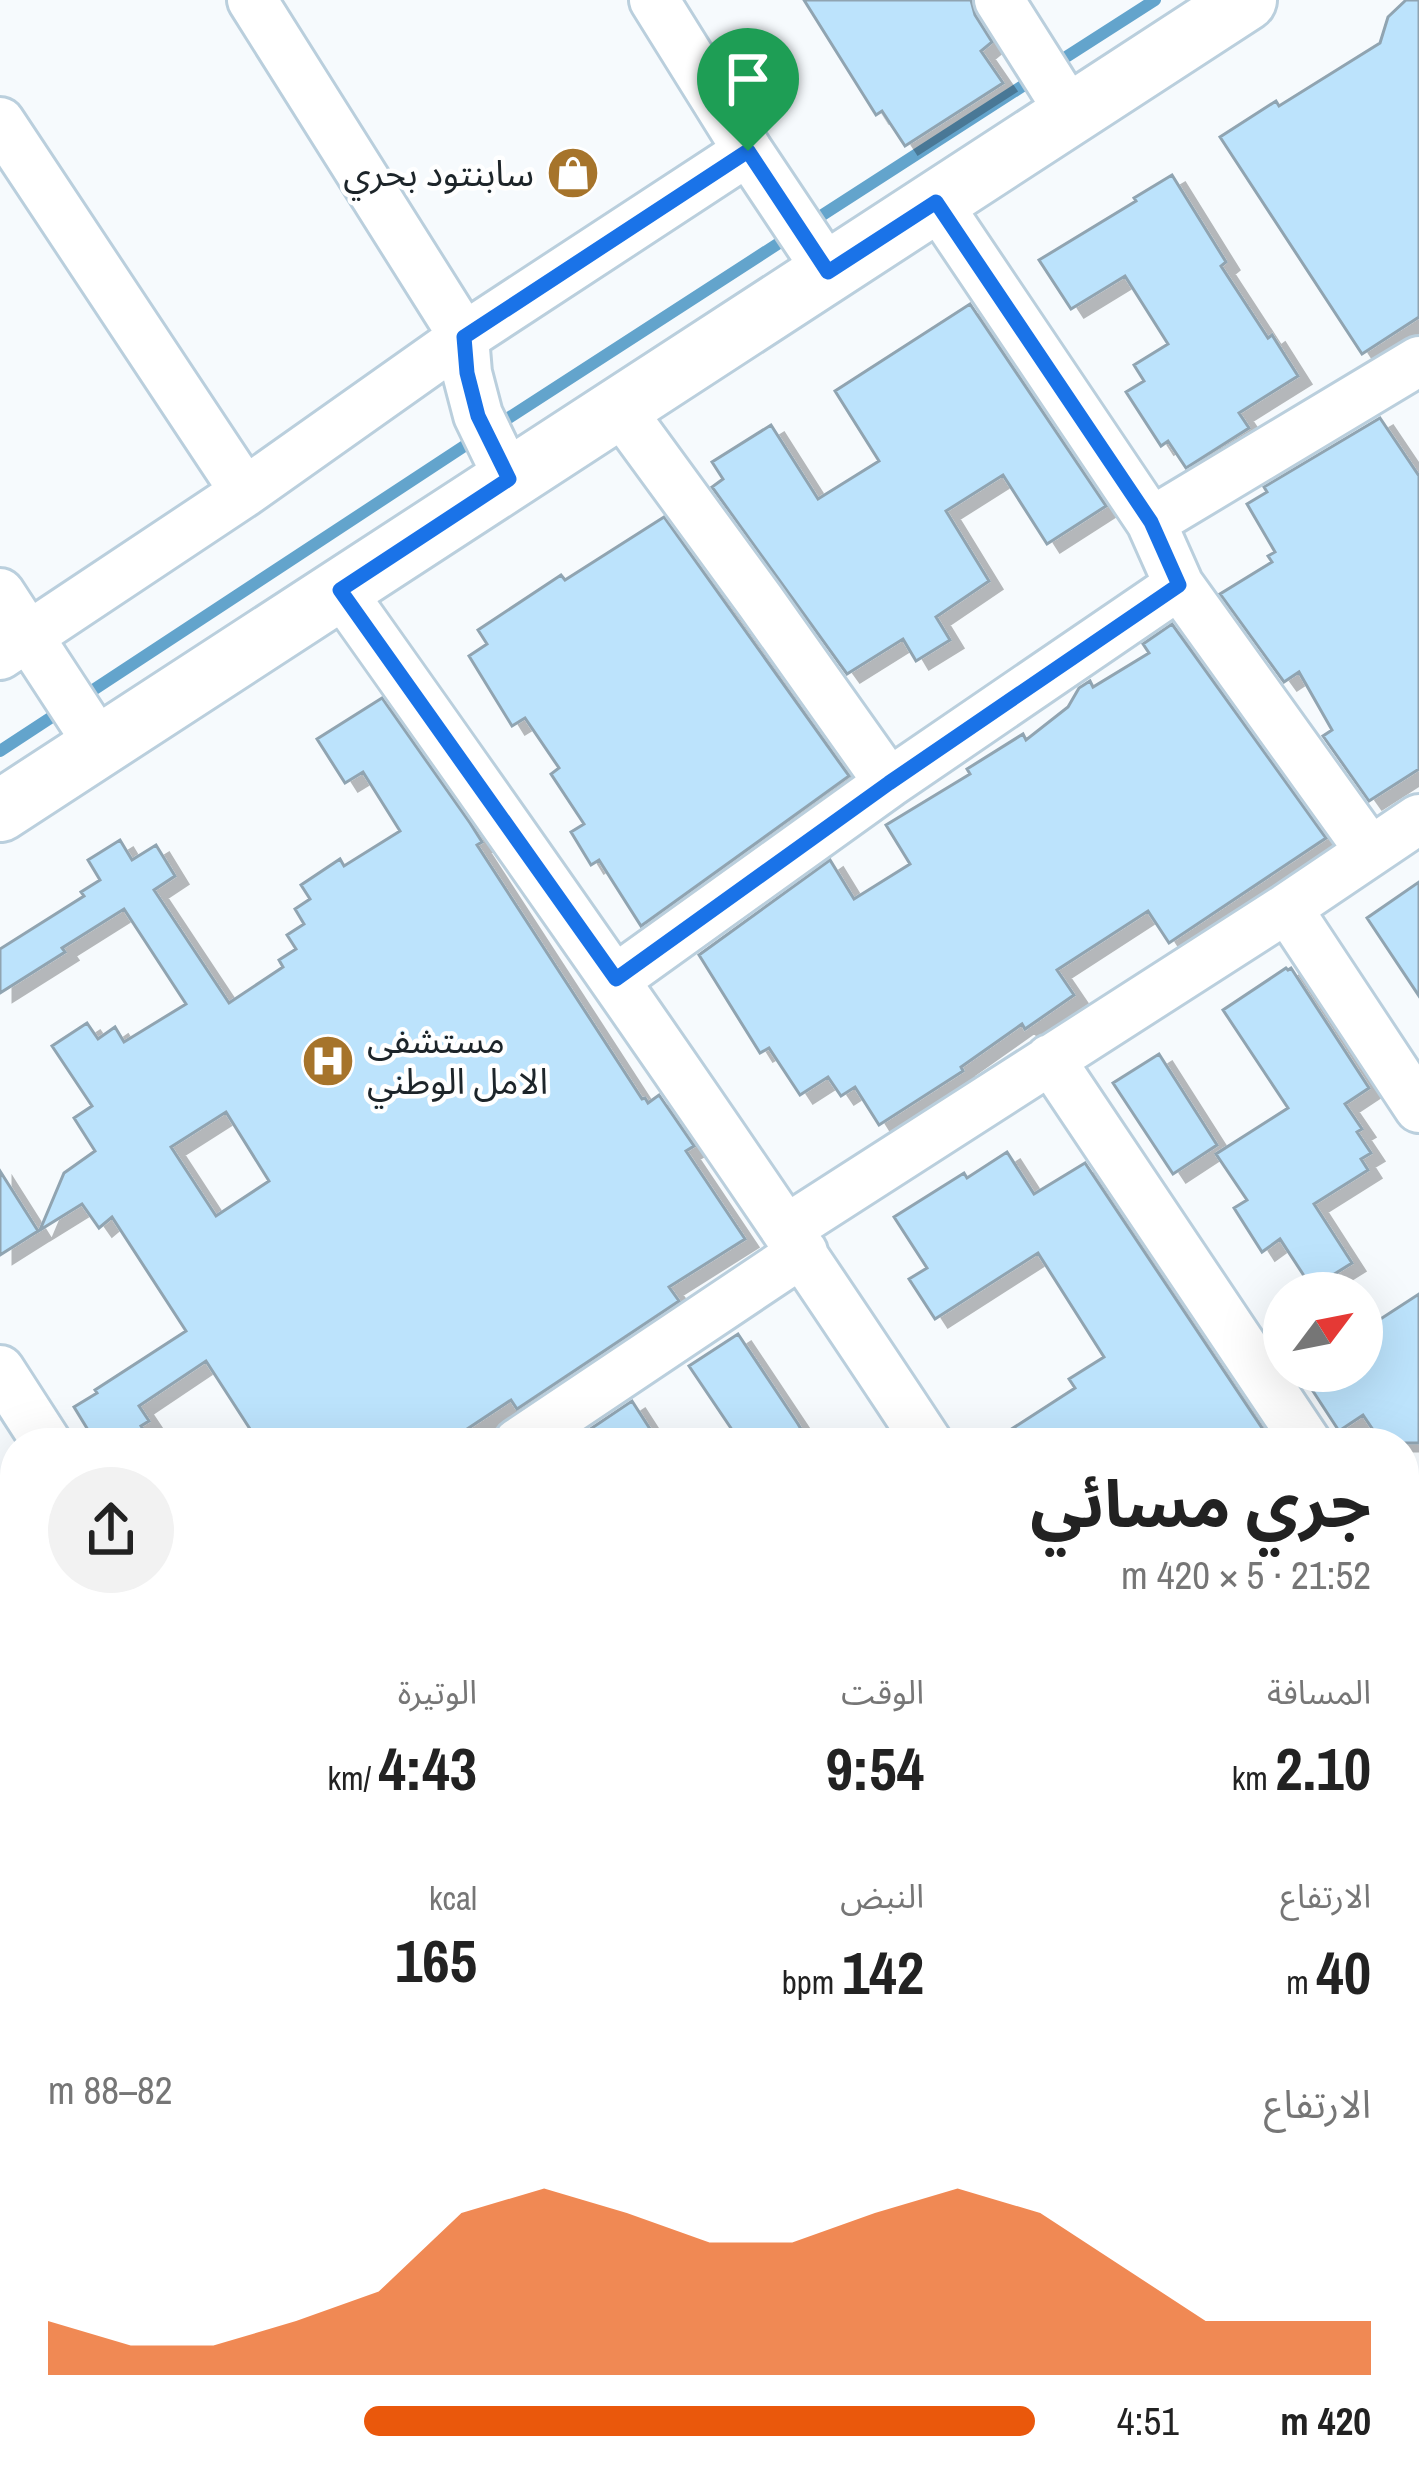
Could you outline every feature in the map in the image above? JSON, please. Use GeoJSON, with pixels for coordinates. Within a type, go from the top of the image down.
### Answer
{"type":"FeatureCollection","features":[{"type":"Feature","properties":{"kind":"street"},"geometry":{"type":"LineString","coordinates":[[252,0],[464,337],[467,373],[495,448]]}},
{"type":"Feature","properties":{"kind":"street"},"geometry":{"type":"LineString","coordinates":[[654,0],[810,243]]}},
{"type":"Feature","properties":{"kind":"street"},"geometry":{"type":"LineString","coordinates":[[999,0],[1054,85]]}},
{"type":"Feature","properties":{"kind":"street"},"geometry":{"type":"LineString","coordinates":[[0,811],[82,717],[340,590],[495,448],[619,408],[810,243],[936,202],[1054,85],[1246,0]]}},
{"type":"Feature","properties":{"kind":"street"},"geometry":{"type":"LineString","coordinates":[[0,122],[245,492]]}},
{"type":"Feature","properties":{"kind":"street"},"geometry":{"type":"LineString","coordinates":[[15,645],[245,492],[464,337],[748,151]]}},
{"type":"Feature","properties":{"kind":"street"},"geometry":{"type":"LineString","coordinates":[[936,202],[1151,522],[1179,585],[1370,851]]}},
{"type":"Feature","properties":{"kind":"street"},"geometry":{"type":"LineString","coordinates":[[1151,522],[1419,361]]}},
{"type":"Feature","properties":{"kind":"street"},"geometry":{"type":"LineString","coordinates":[[619,408],[889,783]]}},
{"type":"Feature","properties":{"kind":"street"},"geometry":{"type":"LineString","coordinates":[[616,979],[889,783],[1179,585]]}},
{"type":"Feature","properties":{"kind":"street"},"geometry":{"type":"LineString","coordinates":[[340,590],[616,979],[918,1428]]}},
{"type":"Feature","properties":{"kind":"street"},"geometry":{"type":"LineString","coordinates":[[0,592],[15,645],[82,717]]}},
{"type":"Feature","properties":{"kind":"street"},"geometry":{"type":"LineString","coordinates":[[539,1428],[1050,1059],[1419,819]]}},
{"type":"Feature","properties":{"kind":"street"},"geometry":{"type":"LineString","coordinates":[[1287,908],[1419,1108]]}},
{"type":"Feature","properties":{"kind":"street"},"geometry":{"type":"LineString","coordinates":[[1050,1059],[1297,1428]]}},
{"type":"Feature","properties":{"kind":"street"},"geometry":{"type":"LineString","coordinates":[[0,1370],[37,1428]]}},
{"type":"Feature","properties":{"kind":"building"},"geometry":{"type":"Polygon","coordinates":[[[804,0],[971,0],[992,42],[981,51],[1003,83],[905,146],[882,111],[876,115],[804,0]]]}},
{"type":"Feature","properties":{"kind":"building"},"geometry":{"type":"Polygon","coordinates":[[[1406,0],[1419,0],[1419,317],[1362,354],[1220,137],[1380,43],[1388,17],[1406,0]]]}},
{"type":"Feature","properties":{"kind":"building"},"geometry":{"type":"Polygon","coordinates":[[[1172,175],[1226,262],[1221,266],[1298,376],[1239,413],[1249,428],[1186,468],[1168,441],[1161,446],[1126,392],[1144,381],[1134,365],[1168,344],[1125,276],[1071,309],[1039,260],[1172,175]]]}},
{"type":"Feature","properties":{"kind":"building"},"geometry":{"type":"Polygon","coordinates":[[[970,304],[1106,506],[1047,544],[1003,475],[946,511],[989,581],[936,617],[950,640],[916,661],[903,639],[847,674],[712,487],[723,479],[712,462],[771,425],[818,499],[879,461],[835,391],[970,304]]]}},
{"type":"Feature","properties":{"kind":"building"},"geometry":{"type":"Polygon","coordinates":[[[1380,418],[1419,476],[1419,769],[1369,801],[1323,736],[1332,730],[1299,672],[1284,682],[1220,594],[1272,562],[1268,556],[1275,552],[1247,504],[1267,492],[1264,487],[1380,418]]]}},
{"type":"Feature","properties":{"kind":"building"},"geometry":{"type":"Polygon","coordinates":[[[664,517],[849,776],[641,926],[599,860],[591,865],[571,832],[584,824],[551,774],[559,768],[525,718],[512,726],[469,656],[487,644],[478,630],[561,575],[565,580],[664,517]]]}},
{"type":"Feature","properties":{"kind":"building"},"geometry":{"type":"Polygon","coordinates":[[[1172,624],[1326,838],[1169,943],[1148,911],[1057,970],[1074,995],[1025,1029],[1022,1024],[961,1067],[963,1071],[879,1125],[855,1087],[841,1096],[828,1077],[800,1095],[769,1048],[760,1053],[699,955],[830,860],[854,899],[910,864],[886,825],[970,774],[967,769],[1023,734],[1026,740],[1068,707],[1079,688],[1090,681],[1093,687],[1149,653],[1143,644],[1172,624]]]}},
{"type":"Feature","properties":{"kind":"building","name":"مستشفى الامل الوطني"},"geometry":{"type":"Polygon","coordinates":[[[382,698],[470,823],[482,842],[477,845],[642,1099],[648,1103],[659,1095],[694,1146],[686,1151],[745,1239],[669,1287],[679,1301],[517,1409],[511,1400],[469,1428],[249,1428],[206,1361],[139,1406],[149,1421],[142,1428],[87,1428],[74,1407],[186,1331],[112,1217],[99,1228],[82,1204],[40,1230],[64,1173],[95,1151],[74,1118],[92,1106],[52,1046],[87,1023],[98,1039],[115,1027],[124,1042],[186,1004],[124,909],[0,993],[0,949],[84,896],[81,892],[100,880],[88,860],[120,840],[132,860],[156,845],[175,876],[154,890],[229,1003],[283,967],[279,960],[296,949],[287,935],[304,924],[295,909],[310,899],[301,885],[340,859],[344,866],[400,831],[363,772],[345,783],[317,739],[382,698]],[[226,1112],[171,1147],[216,1216],[269,1181],[226,1112]]]}},
{"type":"Feature","properties":{"kind":"building"},"geometry":{"type":"Polygon","coordinates":[[[1419,882],[1419,996],[1367,918],[1419,882]]]}},
{"type":"Feature","properties":{"kind":"building"},"geometry":{"type":"Polygon","coordinates":[[[1291,968],[1369,1088],[1345,1104],[1371,1153],[1361,1159],[1368,1170],[1314,1204],[1352,1263],[1338,1272],[1302,1272],[1280,1239],[1262,1252],[1234,1208],[1247,1200],[1216,1154],[1288,1108],[1223,1010],[1291,968]]]}},
{"type":"Feature","properties":{"kind":"building"},"geometry":{"type":"Polygon","coordinates":[[[1159,1054],[1217,1145],[1173,1174],[1113,1083],[1159,1054]]]}},
{"type":"Feature","properties":{"kind":"building"},"geometry":{"type":"Polygon","coordinates":[[[1007,1152],[1034,1194],[1085,1163],[1262,1428],[1013,1428],[1075,1388],[1069,1379],[1104,1357],[1038,1253],[935,1319],[909,1279],[927,1268],[894,1217],[964,1173],[967,1178],[1007,1152]]]}},
{"type":"Feature","properties":{"kind":"building"},"geometry":{"type":"Polygon","coordinates":[[[0,1171],[38,1231],[0,1255],[0,1171]]]}},
{"type":"Feature","properties":{"kind":"building"},"geometry":{"type":"Polygon","coordinates":[[[1419,1294],[1419,1428],[1372,1428],[1363,1415],[1337,1428],[1314,1392],[1383,1392],[1383,1317],[1419,1294]]]}},
{"type":"Feature","properties":{"kind":"building"},"geometry":{"type":"Polygon","coordinates":[[[738,1334],[800,1428],[731,1428],[689,1366],[738,1334]]]}},
{"type":"Feature","properties":{"kind":"building"},"geometry":{"type":"Polygon","coordinates":[[[632,1401],[649,1428],[592,1428],[632,1401]]]}},
{"type":"Feature","properties":{"kind":"waterway"},"geometry":{"type":"LineString","coordinates":[[1052,66],[1155,0]]}},
{"type":"Feature","properties":{"kind":"waterway"},"geometry":{"type":"LineString","coordinates":[[810,223],[1035,78]]}},
{"type":"Feature","properties":{"kind":"waterway"},"geometry":{"type":"LineString","coordinates":[[493,428],[793,234]]}},
{"type":"Feature","properties":{"kind":"waterway"},"geometry":{"type":"LineString","coordinates":[[81,698],[475,439]]}},
{"type":"Feature","properties":{"kind":"waterway"},"geometry":{"type":"LineString","coordinates":[[0,751],[64,709]]}},
{"type":"Feature","properties":{"kind":"place","name":"سابنتود بحري"},"geometry":{"type":"Point","coordinates":[573,173]}},
{"type":"Feature","properties":{"kind":"place","name":"مستشفى الامل الوطني"},"geometry":{"type":"Point","coordinates":[328,1061]}},
{"type":"Feature","properties":{"kind":"route"},"geometry":{"type":"LineString","coordinates":[[748,151],[828,272],[936,202],[1151,522],[1179,585],[889,783],[616,979],[340,590],[509,479],[478,416],[464,337],[748,151]]}}]}
